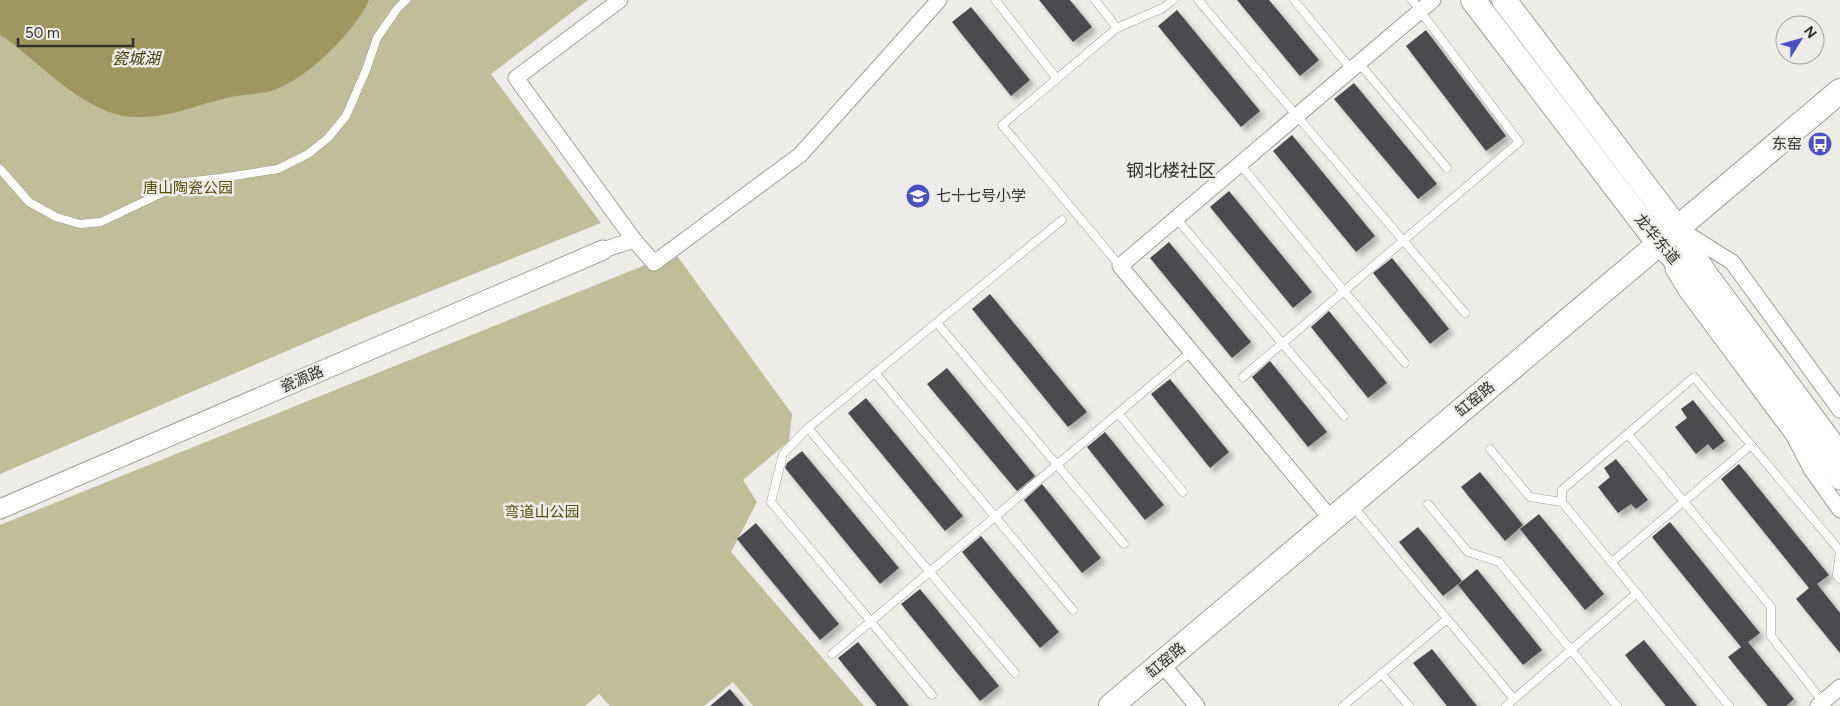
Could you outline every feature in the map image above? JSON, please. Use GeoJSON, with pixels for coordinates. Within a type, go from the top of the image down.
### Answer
{"type":"FeatureCollection","features":[{"type":"Feature","properties":{"kind":"main road","name":"龙华东道"},"geometry":{"type":"LineString","coordinates":[[1473,0],[1659,244],[1695,283],[1840,480]]}},
{"type":"Feature","properties":{"kind":"main road","name":"龙华东道"},"geometry":{"type":"LineString","coordinates":[[1504,0],[1678,228],[1707,274],[1840,453]]}},
{"type":"Feature","properties":{"kind":"main road","name":"缸窑路"},"geometry":{"type":"LineString","coordinates":[[1111,706],[1840,91]]}},
{"type":"Feature","properties":{"kind":"street"},"geometry":{"type":"LineString","coordinates":[[620,0],[516,78],[634,240],[654,263],[800,155],[939,0]]}},
{"type":"Feature","properties":{"kind":"street"},"geometry":{"type":"LineString","coordinates":[[1332,520],[1120,266],[1355,66],[1416,6],[1433,0]]}},
{"type":"Feature","properties":{"kind":"street"},"geometry":{"type":"LineString","coordinates":[[1678,228],[1732,262],[1840,410]]}},
{"type":"Feature","properties":{"kind":"street"},"geometry":{"type":"LineString","coordinates":[[603,250],[634,240]]}},
{"type":"Feature","properties":{"kind":"street"},"geometry":{"type":"LineString","coordinates":[[1659,244],[1687,292],[1794,436],[1811,469],[1840,510]]}},
{"type":"Feature","properties":{"kind":"street","name":"瓷源路"},"geometry":{"type":"LineString","coordinates":[[0,508],[603,250]]}},
{"type":"Feature","properties":{"kind":"street"},"geometry":{"type":"LineString","coordinates":[[1162,664],[1197,706]]}},
{"type":"Feature","properties":{"kind":"street"},"geometry":{"type":"LineString","coordinates":[[1820,704],[1840,687]]}},
{"type":"Feature","properties":{"kind":"lane"},"geometry":{"type":"LineString","coordinates":[[0,169],[29,202],[56,217],[80,224],[102,222],[185,182],[278,169],[308,154],[328,138],[346,116],[366,70],[376,38],[406,0]]}},
{"type":"Feature","properties":{"kind":"lane"},"geometry":{"type":"LineString","coordinates":[[1095,0],[1118,28]]}},
{"type":"Feature","properties":{"kind":"lane"},"geometry":{"type":"LineString","coordinates":[[1120,266],[1002,125],[1118,28],[1163,8],[1173,0]]}},
{"type":"Feature","properties":{"kind":"lane"},"geometry":{"type":"LineString","coordinates":[[1198,0],[1465,313]]}},
{"type":"Feature","properties":{"kind":"lane"},"geometry":{"type":"LineString","coordinates":[[1294,0],[1447,168]]}},
{"type":"Feature","properties":{"kind":"lane"},"geometry":{"type":"LineString","coordinates":[[996,2],[1056,79]]}},
{"type":"Feature","properties":{"kind":"lane"},"geometry":{"type":"LineString","coordinates":[[1243,377],[1519,142],[1416,6]]}},
{"type":"Feature","properties":{"kind":"lane"},"geometry":{"type":"LineString","coordinates":[[1240,164],[1405,363]]}},
{"type":"Feature","properties":{"kind":"lane"},"geometry":{"type":"LineString","coordinates":[[1176,218],[1344,416]]}},
{"type":"Feature","properties":{"kind":"lane"},"geometry":{"type":"LineString","coordinates":[[932,695],[771,502],[783,454],[808,428],[1062,220]]}},
{"type":"Feature","properties":{"kind":"lane"},"geometry":{"type":"LineString","coordinates":[[937,323],[1124,544]]}},
{"type":"Feature","properties":{"kind":"lane"},"geometry":{"type":"LineString","coordinates":[[832,654],[1192,351]]}},
{"type":"Feature","properties":{"kind":"lane"},"geometry":{"type":"LineString","coordinates":[[875,373],[1073,610]]}},
{"type":"Feature","properties":{"kind":"lane"},"geometry":{"type":"LineString","coordinates":[[1729,706],[1562,502],[1562,490],[1694,377],[1840,550],[1837,575],[1840,579]]}},
{"type":"Feature","properties":{"kind":"lane"},"geometry":{"type":"LineString","coordinates":[[1118,413],[1183,492]]}},
{"type":"Feature","properties":{"kind":"lane"},"geometry":{"type":"LineString","coordinates":[[808,428],[1015,673]]}},
{"type":"Feature","properties":{"kind":"lane"},"geometry":{"type":"LineString","coordinates":[[1628,434],[1771,608],[1771,636],[1820,704]]}},
{"type":"Feature","properties":{"kind":"lane"},"geometry":{"type":"LineString","coordinates":[[1612,562],[1751,445]]}},
{"type":"Feature","properties":{"kind":"lane"},"geometry":{"type":"LineString","coordinates":[[1490,449],[1530,497],[1562,502]]}},
{"type":"Feature","properties":{"kind":"lane"},"geometry":{"type":"LineString","coordinates":[[1351,504],[1514,699]]}},
{"type":"Feature","properties":{"kind":"lane"},"geometry":{"type":"LineString","coordinates":[[1428,504],[1468,552],[1499,562],[1617,706]]}},
{"type":"Feature","properties":{"kind":"lane"},"geometry":{"type":"LineString","coordinates":[[1506,706],[1637,594]]}},
{"type":"Feature","properties":{"kind":"lane"},"geometry":{"type":"LineString","coordinates":[[1343,706],[1447,619]]}},
{"type":"Feature","properties":{"kind":"lane"},"geometry":{"type":"LineString","coordinates":[[1381,673],[1409,706]]}},
{"type":"Feature","properties":{"kind":"green space","name":"唐山陶瓷公园"},"geometry":{"type":"Polygon","coordinates":[[[0,0],[588,0],[491,74],[601,223],[366,317],[0,474],[0,0]]]}},
{"type":"Feature","properties":{"kind":"green space","name":"弯道山公园"},"geometry":{"type":"Polygon","coordinates":[[[675,253],[792,414],[789,441],[743,480],[757,502],[731,552],[864,706],[753,706],[733,682],[704,706],[610,706],[599,694],[585,706],[0,706],[0,525],[675,253]]]}},
{"type":"Feature","properties":{"kind":"water","name":"瓷城湖"},"geometry":{"type":"Polygon","coordinates":[[[0,0],[369,0],[353,26],[328,54],[299,77],[284,86],[263,93],[230,97],[163,115],[139,117],[115,114],[92,104],[59,82],[0,35],[0,0]]]}},
{"type":"Feature","properties":{"kind":"building"},"geometry":{"type":"Polygon","coordinates":[[[1039,0],[1070,0],[1092,27],[1073,42],[1039,0]]]}},
{"type":"Feature","properties":{"kind":"building"},"geometry":{"type":"Polygon","coordinates":[[[1237,0],[1269,0],[1319,60],[1300,76],[1237,0]]]}},
{"type":"Feature","properties":{"kind":"building"},"geometry":{"type":"Polygon","coordinates":[[[971,7],[1030,80],[1011,96],[952,22],[971,7]]]}},
{"type":"Feature","properties":{"kind":"building"},"geometry":{"type":"Polygon","coordinates":[[[1177,10],[1260,111],[1241,127],[1158,26],[1177,10]]]}},
{"type":"Feature","properties":{"kind":"building"},"geometry":{"type":"Polygon","coordinates":[[[1426,30],[1506,136],[1486,151],[1406,46],[1426,30]]]}},
{"type":"Feature","properties":{"kind":"building"},"geometry":{"type":"Polygon","coordinates":[[[1354,83],[1437,184],[1418,199],[1334,99],[1354,83]]]}},
{"type":"Feature","properties":{"kind":"building"},"geometry":{"type":"Polygon","coordinates":[[[1292,135],[1375,236],[1356,252],[1273,151],[1292,135]]]}},
{"type":"Feature","properties":{"kind":"building"},"geometry":{"type":"Polygon","coordinates":[[[1229,191],[1312,292],[1293,308],[1210,207],[1229,191]]]}},
{"type":"Feature","properties":{"kind":"building"},"geometry":{"type":"Polygon","coordinates":[[[1169,242],[1251,342],[1232,358],[1150,258],[1169,242]]]}},
{"type":"Feature","properties":{"kind":"building"},"geometry":{"type":"Polygon","coordinates":[[[1392,258],[1449,329],[1430,344],[1373,273],[1392,258]]]}},
{"type":"Feature","properties":{"kind":"building"},"geometry":{"type":"Polygon","coordinates":[[[990,294],[1087,412],[1068,427],[972,309],[990,294]]]}},
{"type":"Feature","properties":{"kind":"building"},"geometry":{"type":"Polygon","coordinates":[[[1329,311],[1387,383],[1368,398],[1311,327],[1329,311]]]}},
{"type":"Feature","properties":{"kind":"building"},"geometry":{"type":"Polygon","coordinates":[[[1270,361],[1327,432],[1308,447],[1252,377],[1270,361]]]}},
{"type":"Feature","properties":{"kind":"building"},"geometry":{"type":"Polygon","coordinates":[[[947,368],[1035,476],[1017,491],[927,384],[947,368]]]}},
{"type":"Feature","properties":{"kind":"building"},"geometry":{"type":"Polygon","coordinates":[[[1170,379],[1229,452],[1210,468],[1151,394],[1170,379]]]}},
{"type":"Feature","properties":{"kind":"building"},"geometry":{"type":"Polygon","coordinates":[[[866,398],[963,516],[945,531],[848,413],[866,398]]]}},
{"type":"Feature","properties":{"kind":"building"},"geometry":{"type":"Polygon","coordinates":[[[1693,400],[1725,441],[1713,450],[1708,444],[1696,454],[1675,427],[1687,418],[1681,409],[1693,400]]]}},
{"type":"Feature","properties":{"kind":"building"},"geometry":{"type":"Polygon","coordinates":[[[1105,432],[1164,505],[1145,520],[1087,447],[1105,432]]]}},
{"type":"Feature","properties":{"kind":"building"},"geometry":{"type":"Polygon","coordinates":[[[802,451],[899,568],[880,584],[785,468],[787,463],[802,451]]]}},
{"type":"Feature","properties":{"kind":"building"},"geometry":{"type":"Polygon","coordinates":[[[1616,459],[1648,500],[1636,509],[1631,504],[1618,513],[1598,487],[1610,477],[1604,468],[1616,459]]]}},
{"type":"Feature","properties":{"kind":"building"},"geometry":{"type":"Polygon","coordinates":[[[1739,464],[1829,575],[1817,584],[1840,613],[1840,653],[1796,599],[1809,588],[1721,479],[1739,464]]]}},
{"type":"Feature","properties":{"kind":"building"},"geometry":{"type":"Polygon","coordinates":[[[1480,472],[1523,525],[1505,541],[1461,487],[1480,472]]]}},
{"type":"Feature","properties":{"kind":"building"},"geometry":{"type":"Polygon","coordinates":[[[1042,484],[1101,558],[1082,573],[1024,500],[1042,484]]]}},
{"type":"Feature","properties":{"kind":"building"},"geometry":{"type":"Polygon","coordinates":[[[1539,514],[1604,594],[1585,610],[1520,529],[1539,514]]]}},
{"type":"Feature","properties":{"kind":"building"},"geometry":{"type":"Polygon","coordinates":[[[1670,522],[1760,633],[1748,642],[1794,699],[1786,706],[1768,706],[1728,657],[1741,647],[1652,537],[1670,522]]]}},
{"type":"Feature","properties":{"kind":"building"},"geometry":{"type":"Polygon","coordinates":[[[756,523],[839,624],[820,640],[737,539],[756,523]]]}},
{"type":"Feature","properties":{"kind":"building"},"geometry":{"type":"Polygon","coordinates":[[[1418,527],[1462,581],[1443,596],[1399,542],[1418,527]]]}},
{"type":"Feature","properties":{"kind":"building"},"geometry":{"type":"Polygon","coordinates":[[[981,536],[1059,632],[1040,648],[962,552],[981,536]]]}},
{"type":"Feature","properties":{"kind":"building"},"geometry":{"type":"Polygon","coordinates":[[[1477,569],[1542,650],[1523,665],[1458,585],[1477,569]]]}},
{"type":"Feature","properties":{"kind":"building"},"geometry":{"type":"Polygon","coordinates":[[[920,589],[999,686],[980,701],[901,604],[920,589]]]}},
{"type":"Feature","properties":{"kind":"building"},"geometry":{"type":"Polygon","coordinates":[[[1644,640],[1697,706],[1666,706],[1625,655],[1644,640]]]}},
{"type":"Feature","properties":{"kind":"building"},"geometry":{"type":"Polygon","coordinates":[[[858,642],[909,706],[877,706],[838,658],[858,642]]]}},
{"type":"Feature","properties":{"kind":"building"},"geometry":{"type":"Polygon","coordinates":[[[1432,649],[1477,706],[1447,706],[1413,663],[1432,649]]]}},
{"type":"Feature","properties":{"kind":"building"},"geometry":{"type":"Polygon","coordinates":[[[730,689],[744,706],[710,706],[730,689]]]}},
{"type":"Feature","properties":{"kind":"place","name":"东窑"},"geometry":{"type":"Point","coordinates":[1820,144]}},
{"type":"Feature","properties":{"kind":"place","name":"七十七号小学"},"geometry":{"type":"Point","coordinates":[918,196]}},
{"type":"Feature","properties":{"kind":"district","name":"钢北楼社区"},"geometry":{"type":"Point","coordinates":[1171,171]}}]}
